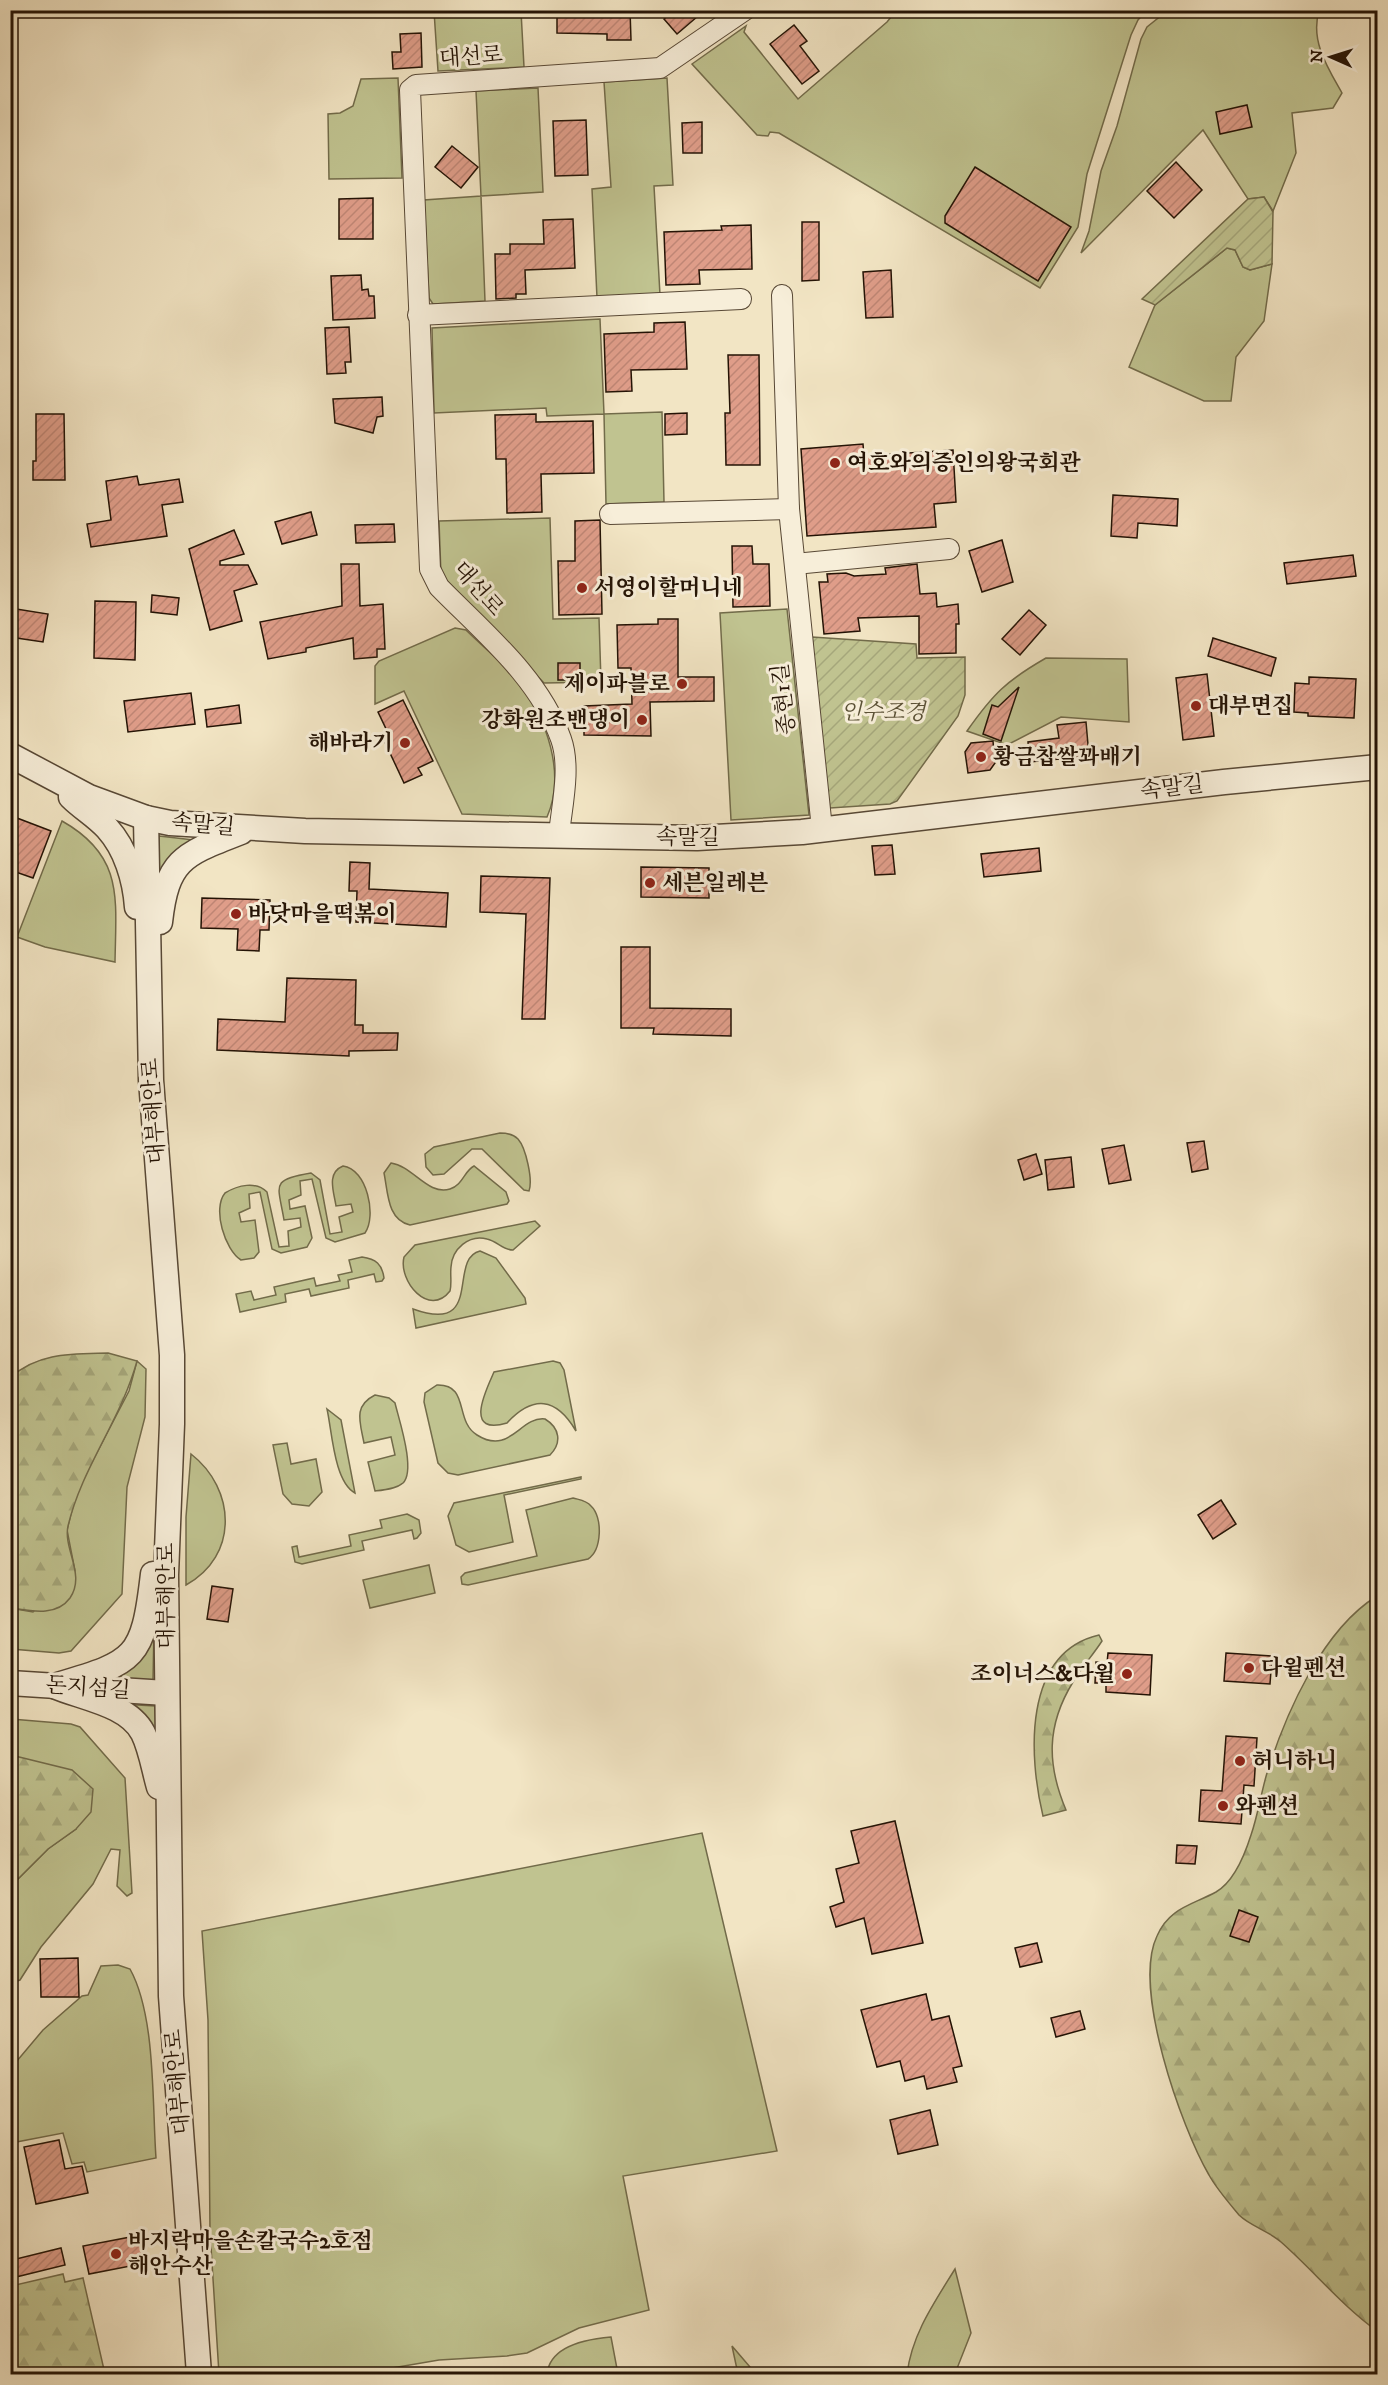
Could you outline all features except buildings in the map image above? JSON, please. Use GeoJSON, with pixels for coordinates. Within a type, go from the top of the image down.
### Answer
{"type":"FeatureCollection","features":[{"type":"Feature","properties":{"kind":"street","name":"대선로"},"geometry":{"type":"LineString","coordinates":[[559,834],[564,764],[561,739],[531,682],[439,587],[430,569],[410,90],[416,85],[660,68],[745,10]]}},
{"type":"Feature","properties":{"kind":"street","name":"종현1길"},"geometry":{"type":"LineString","coordinates":[[782,295],[789,508],[822,829]]}},
{"type":"Feature","properties":{"kind":"street"},"geometry":{"type":"LineString","coordinates":[[418,315],[741,298]]}},
{"type":"Feature","properties":{"kind":"street"},"geometry":{"type":"LineString","coordinates":[[610,514],[789,508]]}},
{"type":"Feature","properties":{"kind":"street"},"geometry":{"type":"LineString","coordinates":[[795,564],[949,549]]}},
{"type":"Feature","properties":{"kind":"street","name":"속말길"},"geometry":{"type":"LineString","coordinates":[[10,755],[89,797],[146,818],[195,825],[250,829],[716,837],[822,829],[1224,782],[1377,767]]}},
{"type":"Feature","properties":{"kind":"street"},"geometry":{"type":"LineString","coordinates":[[60,783],[107,828],[128,865],[138,919],[139,1048],[142,1064],[151,1080]]}},
{"type":"Feature","properties":{"kind":"street","name":"대부해안로"},"geometry":{"type":"LineString","coordinates":[[146,818],[151,1080],[169,1311],[172,1424],[166,1536],[171,1996],[199,2374]]}},
{"type":"Feature","properties":{"kind":"street"},"geometry":{"type":"LineString","coordinates":[[150,1037],[159,1007],[160,922],[166,883],[184,858],[207,845],[250,829]]}},
{"type":"Feature","properties":{"kind":"street"},"geometry":{"type":"LineString","coordinates":[[54,1686],[112,1668],[127,1658],[141,1638],[147,1619],[153,1575],[159,1480],[172,1424]]}},
{"type":"Feature","properties":{"kind":"street","name":"돈지섬길"},"geometry":{"type":"LineString","coordinates":[[10,1683],[166,1693]]}},
{"type":"Feature","properties":{"kind":"street"},"geometry":{"type":"LineString","coordinates":[[54,1686],[113,1707],[138,1726],[147,1742],[169,1836]]}},
{"type":"Feature","properties":{"kind":"green space"},"geometry":{"type":"Polygon","coordinates":[[[434,11],[521,11],[524,67],[438,71],[434,11]]]}},
{"type":"Feature","properties":{"kind":"green space"},"geometry":{"type":"Polygon","coordinates":[[[896,11],[1146,11],[1138,20],[1131,35],[1087,174],[1078,227],[1040,288],[779,133],[770,132],[768,136],[757,135],[692,64],[746,26],[744,32],[798,99],[887,22],[896,11]]]}},
{"type":"Feature","properties":{"kind":"green space"},"geometry":{"type":"Polygon","coordinates":[[[1167,11],[1319,11],[1317,33],[1319,44],[1326,64],[1342,93],[1333,108],[1292,113],[1296,153],[1273,211],[1264,197],[1248,199],[1203,130],[1081,253],[1089,231],[1101,171],[1117,126],[1141,39],[1147,27],[1167,11]]]}},
{"type":"Feature","properties":{"kind":"green space"},"geometry":{"type":"Polygon","coordinates":[[[398,78],[402,178],[329,179],[328,114],[340,113],[353,106],[361,79],[398,78]]]}},
{"type":"Feature","properties":{"kind":"green space"},"geometry":{"type":"Polygon","coordinates":[[[667,78],[673,185],[654,186],[660,295],[597,298],[592,189],[611,187],[604,82],[667,78]]]}},
{"type":"Feature","properties":{"kind":"green space"},"geometry":{"type":"Polygon","coordinates":[[[538,88],[543,192],[481,196],[476,91],[538,88]]]}},
{"type":"Feature","properties":{"kind":"green space"},"geometry":{"type":"Polygon","coordinates":[[[481,196],[485,301],[433,304],[429,298],[424,200],[481,196]]]}},
{"type":"Feature","properties":{"kind":"green space"},"geometry":{"type":"Polygon","coordinates":[[[1264,197],[1273,212],[1272,264],[1250,270],[1243,267],[1235,250],[1227,248],[1155,305],[1142,299],[1248,199],[1264,197]]]}},
{"type":"Feature","properties":{"kind":"green space"},"geometry":{"type":"Polygon","coordinates":[[[1227,248],[1235,250],[1243,267],[1250,270],[1272,264],[1264,321],[1236,357],[1231,401],[1204,401],[1129,367],[1155,305],[1227,248]]]}},
{"type":"Feature","properties":{"kind":"green space"},"geometry":{"type":"Polygon","coordinates":[[[600,319],[604,414],[547,416],[546,408],[434,413],[432,328],[600,319]]]}},
{"type":"Feature","properties":{"kind":"green space"},"geometry":{"type":"Polygon","coordinates":[[[662,412],[664,502],[606,504],[604,414],[662,412]]]}},
{"type":"Feature","properties":{"kind":"green space"},"geometry":{"type":"Polygon","coordinates":[[[550,518],[553,619],[599,618],[601,682],[544,683],[441,575],[439,521],[550,518]]]}},
{"type":"Feature","properties":{"kind":"green space"},"geometry":{"type":"Polygon","coordinates":[[[787,609],[809,815],[731,820],[720,613],[787,609]]]}},
{"type":"Feature","properties":{"kind":"green space"},"geometry":{"type":"Polygon","coordinates":[[[455,628],[466,630],[507,669],[529,697],[538,713],[551,747],[554,765],[555,783],[547,817],[462,814],[404,691],[375,704],[375,666],[379,661],[455,628]]]}},
{"type":"Feature","properties":{"kind":"green space","name":"인수조경"},"geometry":{"type":"Polygon","coordinates":[[[812,637],[916,644],[917,658],[965,657],[965,695],[958,716],[897,801],[890,804],[830,808],[827,801],[812,637]]]}},
{"type":"Feature","properties":{"kind":"green space"},"geometry":{"type":"Polygon","coordinates":[[[1046,658],[1127,659],[1129,722],[1061,717],[1007,745],[967,731],[1001,689],[1046,658]]]}},
{"type":"Feature","properties":{"kind":"green space"},"geometry":{"type":"Polygon","coordinates":[[[62,821],[82,834],[97,849],[106,864],[115,898],[115,962],[45,947],[17,937],[62,821]]]}},
{"type":"Feature","properties":{"kind":"green space"},"geometry":{"type":"Polygon","coordinates":[[[159,836],[194,840],[171,856],[159,881],[159,836]]]}},
{"type":"Feature","properties":{"kind":"green space"},"geometry":{"type":"Polygon","coordinates":[[[500,1133],[512,1135],[521,1143],[529,1172],[529,1191],[524,1190],[482,1149],[472,1149],[444,1174],[433,1175],[426,1167],[425,1154],[434,1147],[500,1133]]]}},
{"type":"Feature","properties":{"kind":"green space"},"geometry":{"type":"Polygon","coordinates":[[[391,1163],[406,1169],[427,1185],[442,1190],[454,1187],[474,1166],[506,1192],[509,1201],[507,1204],[410,1225],[397,1217],[390,1204],[384,1173],[391,1163]]]}},
{"type":"Feature","properties":{"kind":"green space"},"geometry":{"type":"Polygon","coordinates":[[[343,1166],[358,1175],[364,1184],[370,1205],[370,1216],[365,1233],[335,1242],[326,1238],[312,1179],[300,1181],[301,1195],[289,1200],[290,1209],[305,1206],[312,1238],[307,1247],[281,1253],[272,1249],[260,1192],[249,1194],[250,1208],[239,1213],[241,1222],[255,1220],[259,1252],[254,1258],[241,1260],[235,1255],[225,1239],[220,1219],[221,1200],[225,1193],[247,1185],[258,1186],[267,1192],[279,1247],[289,1246],[288,1231],[301,1227],[300,1218],[284,1220],[279,1191],[283,1181],[311,1173],[320,1180],[330,1234],[342,1232],[339,1217],[353,1212],[351,1204],[336,1206],[333,1178],[334,1173],[343,1166]]]}},
{"type":"Feature","properties":{"kind":"green space"},"geometry":{"type":"Polygon","coordinates":[[[535,1221],[540,1226],[513,1250],[506,1249],[491,1240],[480,1238],[463,1244],[452,1260],[450,1291],[442,1298],[433,1300],[425,1298],[410,1285],[403,1266],[404,1257],[415,1245],[535,1221]]]}},
{"type":"Feature","properties":{"kind":"green space"},"geometry":{"type":"Polygon","coordinates":[[[480,1251],[496,1258],[525,1298],[526,1304],[416,1328],[413,1309],[435,1314],[449,1312],[457,1304],[466,1267],[471,1257],[480,1251]]]}},
{"type":"Feature","properties":{"kind":"green space"},"geometry":{"type":"Polygon","coordinates":[[[362,1257],[375,1261],[380,1266],[384,1278],[382,1281],[376,1282],[374,1274],[348,1280],[349,1288],[311,1296],[309,1289],[285,1294],[286,1302],[240,1312],[236,1294],[251,1291],[254,1300],[276,1295],[274,1287],[314,1278],[316,1286],[340,1281],[338,1275],[352,1272],[349,1260],[362,1257]]]}},
{"type":"Feature","properties":{"kind":"green space"},"geometry":{"type":"Polygon","coordinates":[[[108,1353],[137,1361],[130,1383],[74,1504],[67,1535],[75,1571],[74,1589],[70,1598],[58,1608],[35,1611],[11,1608],[11,1377],[33,1363],[57,1356],[108,1353]]]}},
{"type":"Feature","properties":{"kind":"green space"},"geometry":{"type":"Polygon","coordinates":[[[137,1361],[146,1369],[145,1417],[127,1487],[122,1594],[71,1651],[59,1653],[11,1649],[10,1608],[33,1612],[75,1571],[67,1530],[73,1506],[80,1485],[129,1391],[137,1361]]]}},
{"type":"Feature","properties":{"kind":"green space"},"geometry":{"type":"Polygon","coordinates":[[[553,1361],[560,1363],[564,1370],[576,1431],[560,1411],[544,1404],[535,1404],[526,1408],[507,1423],[493,1425],[485,1423],[481,1417],[481,1409],[486,1389],[494,1372],[553,1361]]]}},
{"type":"Feature","properties":{"kind":"green space"},"geometry":{"type":"Polygon","coordinates":[[[437,1385],[447,1386],[454,1390],[470,1429],[477,1435],[498,1441],[514,1434],[528,1423],[545,1419],[554,1427],[558,1436],[554,1450],[550,1455],[458,1475],[448,1473],[438,1463],[424,1402],[425,1393],[437,1385]]]}},
{"type":"Feature","properties":{"kind":"green space"},"geometry":{"type":"Polygon","coordinates":[[[375,1395],[389,1398],[395,1403],[408,1467],[407,1477],[403,1483],[393,1488],[375,1491],[368,1462],[395,1455],[391,1437],[364,1443],[360,1421],[361,1409],[368,1399],[375,1395]]]}},
{"type":"Feature","properties":{"kind":"green space"},"geometry":{"type":"Polygon","coordinates":[[[327,1409],[341,1420],[355,1493],[342,1478],[338,1467],[327,1409]]]}},
{"type":"Feature","properties":{"kind":"green space"},"geometry":{"type":"Polygon","coordinates":[[[287,1443],[291,1464],[316,1459],[322,1492],[309,1506],[292,1504],[283,1494],[273,1445],[287,1443]]]}},
{"type":"Feature","properties":{"kind":"green space"},"geometry":{"type":"Polygon","coordinates":[[[191,1454],[206,1468],[217,1485],[223,1503],[225,1522],[223,1540],[215,1557],[203,1572],[186,1585],[186,1517],[191,1454]]]}},
{"type":"Feature","properties":{"kind":"green space"},"geometry":{"type":"Polygon","coordinates":[[[581,1477],[581,1479],[504,1495],[513,1542],[469,1552],[456,1545],[448,1516],[454,1503],[581,1477]]]}},
{"type":"Feature","properties":{"kind":"green space"},"geometry":{"type":"Polygon","coordinates":[[[573,1498],[589,1504],[598,1518],[598,1541],[593,1555],[588,1559],[468,1585],[462,1584],[461,1577],[465,1573],[537,1556],[526,1510],[573,1498]]]}},
{"type":"Feature","properties":{"kind":"green space"},"geometry":{"type":"Polygon","coordinates":[[[407,1514],[419,1520],[421,1533],[417,1538],[414,1539],[412,1530],[362,1541],[364,1550],[302,1564],[295,1562],[292,1547],[297,1546],[299,1557],[351,1546],[349,1535],[382,1528],[380,1520],[407,1514]]]}},
{"type":"Feature","properties":{"kind":"green space"},"geometry":{"type":"Polygon","coordinates":[[[429,1565],[435,1593],[370,1608],[363,1580],[429,1565]]]}},
{"type":"Feature","properties":{"kind":"green space"},"geometry":{"type":"Polygon","coordinates":[[[1377,1596],[1377,2331],[1351,2310],[1281,2242],[1239,2215],[1215,2185],[1186,2125],[1163,2057],[1155,2022],[1151,1989],[1151,1959],[1157,1936],[1168,1919],[1182,1908],[1216,1892],[1234,1874],[1249,1842],[1267,1773],[1284,1725],[1308,1675],[1339,1630],[1357,1611],[1377,1596]]]}},
{"type":"Feature","properties":{"kind":"green space"},"geometry":{"type":"Polygon","coordinates":[[[154,1626],[153,1681],[112,1679],[129,1670],[140,1659],[145,1652],[154,1626]]]}},
{"type":"Feature","properties":{"kind":"green space"},"geometry":{"type":"Polygon","coordinates":[[[1099,1635],[1102,1641],[1064,1698],[1054,1730],[1052,1746],[1055,1777],[1066,1810],[1043,1816],[1035,1766],[1034,1738],[1037,1711],[1044,1685],[1056,1663],[1074,1646],[1099,1635]]]}},
{"type":"Feature","properties":{"kind":"green space"},"geometry":{"type":"Polygon","coordinates":[[[120,1704],[155,1706],[157,1754],[120,1704]]]}},
{"type":"Feature","properties":{"kind":"green space"},"geometry":{"type":"Polygon","coordinates":[[[11,1719],[71,1724],[80,1727],[125,1778],[132,1893],[127,1896],[117,1886],[120,1850],[111,1849],[93,1884],[41,1947],[20,1980],[11,1983],[11,1886],[48,1849],[76,1829],[11,1755],[11,1719]]]}},
{"type":"Feature","properties":{"kind":"green space"},"geometry":{"type":"Polygon","coordinates":[[[11,1755],[72,1770],[93,1789],[91,1812],[76,1829],[48,1849],[11,1886],[11,1755]]]}},
{"type":"Feature","properties":{"kind":"green space"},"geometry":{"type":"Polygon","coordinates":[[[702,1833],[777,2151],[623,2176],[649,2310],[579,2328],[527,2353],[507,2356],[439,2360],[357,2374],[219,2374],[210,2231],[208,2020],[202,1931],[702,1833]]]}},
{"type":"Feature","properties":{"kind":"green space"},"geometry":{"type":"Polygon","coordinates":[[[118,1965],[130,1969],[138,1988],[149,2035],[156,2158],[87,2172],[84,2162],[72,2164],[63,2133],[11,2143],[11,2068],[43,2030],[82,1996],[88,1995],[101,1966],[118,1965]]]}},
{"type":"Feature","properties":{"kind":"green space"},"geometry":{"type":"Polygon","coordinates":[[[955,2269],[971,2333],[956,2371],[954,2374],[907,2374],[919,2332],[955,2269]]]}},
{"type":"Feature","properties":{"kind":"green space"},"geometry":{"type":"Polygon","coordinates":[[[63,2274],[65,2282],[83,2278],[105,2374],[11,2374],[11,2286],[63,2274]]]}},
{"type":"Feature","properties":{"kind":"green space"},"geometry":{"type":"Polygon","coordinates":[[[611,2337],[618,2374],[547,2374],[550,2364],[562,2351],[581,2342],[611,2337]]]}},
{"type":"Feature","properties":{"kind":"green space"},"geometry":{"type":"Polygon","coordinates":[[[732,2346],[756,2374],[738,2374],[732,2346]]]}},
{"type":"Feature","properties":{"kind":"green space"},"geometry":{"type":"Polygon","coordinates":[[[497,2369],[521,2374],[451,2374],[450,2371],[497,2369]]]}},
{"type":"Feature","properties":{"kind":"place","name":"여호와의증인의왕국회관"},"geometry":{"type":"Point","coordinates":[835,463]}},
{"type":"Feature","properties":{"kind":"place","name":"서영이할머니네"},"geometry":{"type":"Point","coordinates":[582,588]}},
{"type":"Feature","properties":{"kind":"place","name":"제이파블로"},"geometry":{"type":"Point","coordinates":[682,684]}},
{"type":"Feature","properties":{"kind":"place","name":"대부면집"},"geometry":{"type":"Point","coordinates":[1196,706]}},
{"type":"Feature","properties":{"kind":"place","name":"강화원조밴댕이"},"geometry":{"type":"Point","coordinates":[642,720]}},
{"type":"Feature","properties":{"kind":"place","name":"해바라기"},"geometry":{"type":"Point","coordinates":[405,743]}},
{"type":"Feature","properties":{"kind":"place","name":"황금찹쌀꽈배기"},"geometry":{"type":"Point","coordinates":[981,757]}},
{"type":"Feature","properties":{"kind":"place","name":"세븐일레븐"},"geometry":{"type":"Point","coordinates":[650,883]}},
{"type":"Feature","properties":{"kind":"place","name":"바닷마을떡볶이"},"geometry":{"type":"Point","coordinates":[236,914]}},
{"type":"Feature","properties":{"kind":"place","name":"다윌펜션"},"geometry":{"type":"Point","coordinates":[1249,1668]}},
{"type":"Feature","properties":{"kind":"place","name":"조이너스&다윌"},"geometry":{"type":"Point","coordinates":[1127,1674]}},
{"type":"Feature","properties":{"kind":"place","name":"허니하니"},"geometry":{"type":"Point","coordinates":[1240,1761]}},
{"type":"Feature","properties":{"kind":"place","name":"와펜션"},"geometry":{"type":"Point","coordinates":[1223,1806]}},
{"type":"Feature","properties":{"kind":"place","name":"바지락마을손칼국수2호점 해안수산"},"geometry":{"type":"Point","coordinates":[116,2254]}}]}
